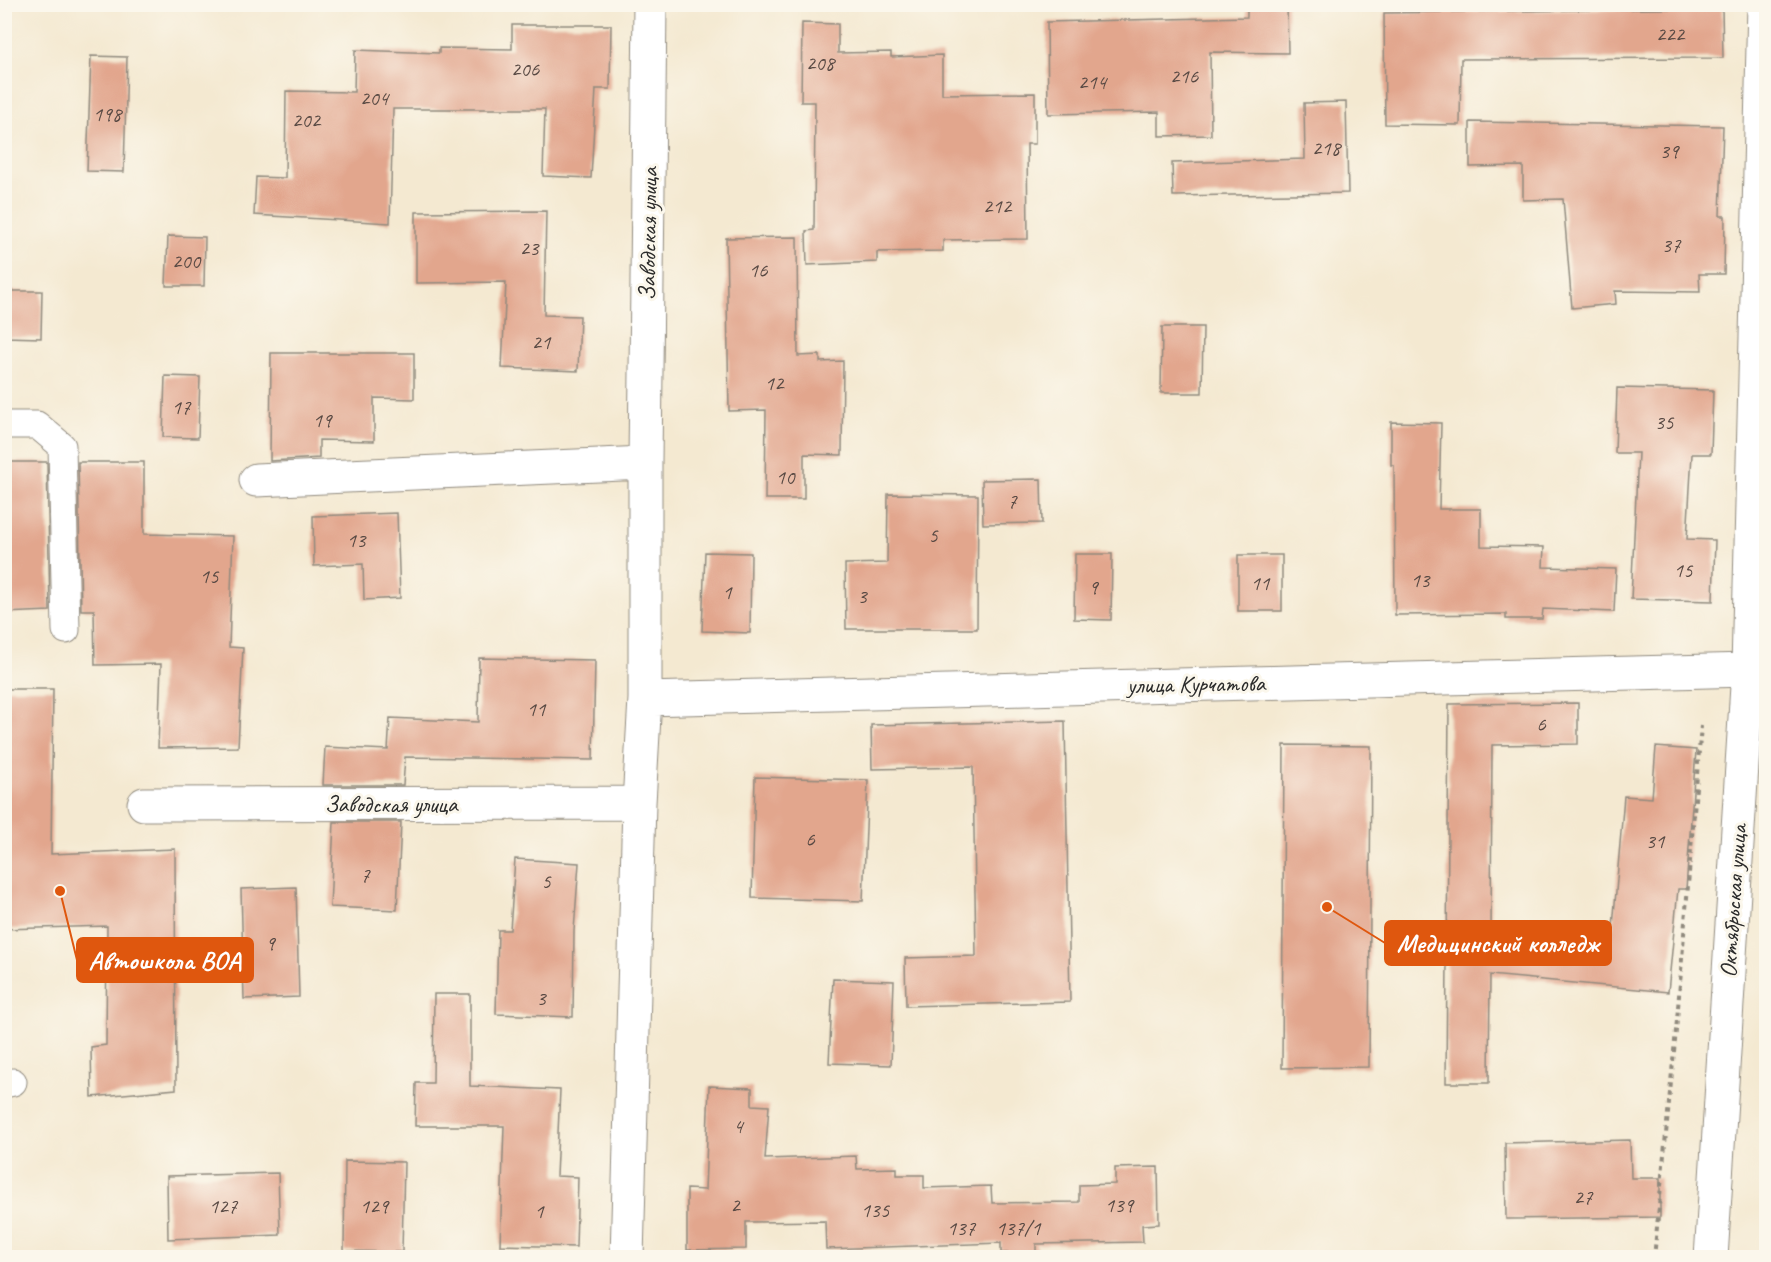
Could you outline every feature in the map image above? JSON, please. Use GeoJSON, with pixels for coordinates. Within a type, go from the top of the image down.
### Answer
{"type":"FeatureCollection","features":[{"type":"Feature","properties":{"kind":"street","name":"Заводская улица"},"geometry":{"type":"LineString","coordinates":[[627,1257],[639,803],[645,699],[650,4]]}},
{"type":"Feature","properties":{"kind":"street","name":"Октябрьская улица"},"geometry":{"type":"LineString","coordinates":[[1711,1257],[1754,655],[1764,4]]}},
{"type":"Feature","properties":{"kind":"street"},"geometry":{"type":"LineString","coordinates":[[256,480],[645,463]]}},
{"type":"Feature","properties":{"kind":"street","name":"улица Курчатова"},"geometry":{"type":"LineString","coordinates":[[645,699],[1754,655]]}},
{"type":"Feature","properties":{"kind":"street","name":"Заводская улица"},"geometry":{"type":"LineString","coordinates":[[144,804],[639,803]]}},
{"type":"Feature","properties":{"kind":"lane"},"geometry":{"type":"LineString","coordinates":[[4,425],[37,425],[62,446],[66,630]]}},
{"type":"Feature","properties":{"kind":"building"},"geometry":{"type":"Polygon","coordinates":[[[1247,4],[1287,4],[1288,53],[1210,52],[1211,135],[1159,136],[1159,112],[1048,114],[1047,22],[1247,17],[1247,4]]]}},
{"type":"Feature","properties":{"kind":"building"},"geometry":{"type":"Polygon","coordinates":[[[1722,8],[1723,58],[1461,59],[1460,125],[1385,124],[1384,13],[1722,8]]]}},
{"type":"Feature","properties":{"kind":"building"},"geometry":{"type":"Polygon","coordinates":[[[802,23],[838,24],[838,53],[891,52],[891,57],[942,55],[942,94],[1035,93],[1035,144],[1027,144],[1028,239],[943,240],[943,251],[877,252],[877,262],[807,265],[806,231],[814,230],[815,102],[801,102],[802,23]]]}},
{"type":"Feature","properties":{"kind":"building"},"geometry":{"type":"Polygon","coordinates":[[[512,25],[611,25],[610,89],[596,89],[591,178],[543,176],[545,109],[393,109],[390,223],[254,215],[256,177],[285,178],[286,91],[354,92],[355,50],[439,53],[439,48],[512,49],[512,25]]]}},
{"type":"Feature","properties":{"kind":"building"},"geometry":{"type":"Polygon","coordinates":[[[91,56],[127,57],[124,172],[87,171],[91,56]]]}},
{"type":"Feature","properties":{"kind":"building"},"geometry":{"type":"Polygon","coordinates":[[[1346,102],[1348,193],[1173,196],[1172,163],[1305,159],[1304,103],[1346,102]]]}},
{"type":"Feature","properties":{"kind":"building"},"geometry":{"type":"Polygon","coordinates":[[[1470,122],[1723,126],[1720,216],[1725,216],[1724,274],[1699,274],[1700,292],[1615,291],[1616,304],[1572,308],[1563,199],[1523,200],[1523,166],[1470,167],[1470,122]]]}},
{"type":"Feature","properties":{"kind":"building"},"geometry":{"type":"Polygon","coordinates":[[[546,211],[544,315],[580,316],[578,371],[502,368],[506,282],[416,283],[416,212],[546,211]]]}},
{"type":"Feature","properties":{"kind":"building"},"geometry":{"type":"Polygon","coordinates":[[[168,236],[205,237],[204,286],[166,286],[168,236]]]}},
{"type":"Feature","properties":{"kind":"building"},"geometry":{"type":"Polygon","coordinates":[[[797,237],[798,356],[820,355],[820,362],[843,361],[842,455],[804,454],[804,499],[765,499],[766,410],[729,411],[726,238],[797,237]]]}},
{"type":"Feature","properties":{"kind":"building"},"geometry":{"type":"Polygon","coordinates":[[[4,291],[42,291],[41,338],[4,337],[4,291]]]}},
{"type":"Feature","properties":{"kind":"building"},"geometry":{"type":"Polygon","coordinates":[[[1162,327],[1203,327],[1202,393],[1161,393],[1162,327]]]}},
{"type":"Feature","properties":{"kind":"building"},"geometry":{"type":"Polygon","coordinates":[[[271,353],[414,353],[414,399],[374,398],[374,441],[319,440],[319,458],[270,461],[271,353]]]}},
{"type":"Feature","properties":{"kind":"building"},"geometry":{"type":"Polygon","coordinates":[[[165,376],[200,377],[198,438],[163,437],[165,376]]]}},
{"type":"Feature","properties":{"kind":"building"},"geometry":{"type":"Polygon","coordinates":[[[1617,388],[1713,390],[1711,454],[1692,454],[1687,539],[1715,540],[1713,601],[1631,599],[1638,453],[1615,453],[1617,388]]]}},
{"type":"Feature","properties":{"kind":"building"},"geometry":{"type":"Polygon","coordinates":[[[1391,422],[1441,423],[1439,509],[1481,509],[1481,546],[1544,547],[1543,567],[1616,569],[1614,612],[1543,609],[1542,619],[1506,619],[1506,614],[1395,615],[1394,465],[1391,465],[1391,422]]]}},
{"type":"Feature","properties":{"kind":"building"},"geometry":{"type":"Polygon","coordinates":[[[4,462],[47,462],[50,611],[4,613],[4,462]]]}},
{"type":"Feature","properties":{"kind":"building"},"geometry":{"type":"Polygon","coordinates":[[[78,462],[144,462],[144,534],[233,536],[229,647],[243,648],[238,747],[158,748],[161,664],[95,665],[94,610],[81,610],[78,462]]]}},
{"type":"Feature","properties":{"kind":"building"},"geometry":{"type":"Polygon","coordinates":[[[1041,479],[1042,523],[983,524],[982,480],[1041,479]]]}},
{"type":"Feature","properties":{"kind":"building"},"geometry":{"type":"Polygon","coordinates":[[[888,494],[978,495],[977,629],[846,629],[845,564],[887,563],[888,494]]]}},
{"type":"Feature","properties":{"kind":"building"},"geometry":{"type":"Polygon","coordinates":[[[397,513],[400,598],[364,600],[363,564],[314,566],[313,516],[397,513]]]}},
{"type":"Feature","properties":{"kind":"building"},"geometry":{"type":"Polygon","coordinates":[[[705,552],[751,553],[750,633],[702,631],[705,552]]]}},
{"type":"Feature","properties":{"kind":"building"},"geometry":{"type":"Polygon","coordinates":[[[1075,554],[1112,554],[1111,620],[1074,619],[1075,554]]]}},
{"type":"Feature","properties":{"kind":"building"},"geometry":{"type":"Polygon","coordinates":[[[1238,555],[1282,555],[1282,611],[1238,611],[1238,555]]]}},
{"type":"Feature","properties":{"kind":"building"},"geometry":{"type":"Polygon","coordinates":[[[479,658],[595,660],[593,760],[405,757],[403,785],[323,785],[325,747],[388,750],[390,718],[478,722],[479,658]]]}},
{"type":"Feature","properties":{"kind":"building"},"geometry":{"type":"Polygon","coordinates":[[[4,689],[53,689],[51,854],[175,849],[176,1089],[92,1097],[91,1047],[106,1045],[107,926],[4,929],[4,689]]]}},
{"type":"Feature","properties":{"kind":"building"},"geometry":{"type":"Polygon","coordinates":[[[1578,703],[1578,744],[1492,745],[1491,941],[1609,951],[1624,796],[1652,798],[1656,747],[1696,750],[1686,889],[1678,889],[1668,992],[1490,975],[1489,1083],[1446,1083],[1449,704],[1578,703]]]}},
{"type":"Feature","properties":{"kind":"building"},"geometry":{"type":"Polygon","coordinates":[[[1065,721],[1070,1002],[906,1006],[905,958],[976,956],[973,767],[872,769],[871,725],[1065,721]]]}},
{"type":"Feature","properties":{"kind":"building"},"geometry":{"type":"Polygon","coordinates":[[[1284,745],[1371,746],[1369,1067],[1282,1068],[1284,745]]]}},
{"type":"Feature","properties":{"kind":"building"},"geometry":{"type":"Polygon","coordinates":[[[755,777],[868,780],[863,901],[752,898],[755,777]]]}},
{"type":"Feature","properties":{"kind":"building"},"geometry":{"type":"Polygon","coordinates":[[[334,822],[401,822],[397,910],[330,907],[334,822]]]}},
{"type":"Feature","properties":{"kind":"building"},"geometry":{"type":"Polygon","coordinates":[[[515,859],[579,863],[574,931],[573,1017],[496,1014],[498,930],[510,930],[515,859]]]}},
{"type":"Feature","properties":{"kind":"building"},"geometry":{"type":"Polygon","coordinates":[[[296,887],[299,997],[244,999],[241,889],[296,887]]]}},
{"type":"Feature","properties":{"kind":"building"},"geometry":{"type":"Polygon","coordinates":[[[833,979],[894,981],[891,1065],[829,1063],[833,979]]]}},
{"type":"Feature","properties":{"kind":"building"},"geometry":{"type":"Polygon","coordinates":[[[434,994],[470,994],[470,1086],[560,1090],[556,1176],[578,1177],[576,1247],[500,1245],[504,1126],[415,1126],[416,1083],[433,1083],[434,994]]]}},
{"type":"Feature","properties":{"kind":"building"},"geometry":{"type":"Polygon","coordinates":[[[709,1086],[752,1088],[752,1105],[769,1106],[765,1159],[856,1156],[857,1169],[897,1168],[897,1175],[924,1175],[924,1188],[991,1186],[992,1203],[1079,1202],[1079,1185],[1115,1184],[1115,1168],[1158,1167],[1159,1224],[1142,1225],[1143,1242],[1036,1244],[1036,1253],[1001,1253],[1001,1243],[826,1249],[825,1221],[746,1222],[746,1249],[687,1250],[687,1189],[705,1190],[709,1086]]]}},
{"type":"Feature","properties":{"kind":"building"},"geometry":{"type":"Polygon","coordinates":[[[1630,1140],[1631,1178],[1660,1178],[1660,1217],[1506,1219],[1505,1143],[1630,1140]]]}},
{"type":"Feature","properties":{"kind":"building"},"geometry":{"type":"Polygon","coordinates":[[[345,1161],[404,1162],[402,1252],[344,1251],[345,1161]]]}},
{"type":"Feature","properties":{"kind":"building"},"geometry":{"type":"Polygon","coordinates":[[[278,1173],[280,1235],[168,1239],[167,1176],[278,1173]]]}},
{"type":"Feature","properties":{"kind":"place","name":"Автошкола ВОА"},"geometry":{"type":"Point","coordinates":[60,891]}},
{"type":"Feature","properties":{"kind":"place","name":"Медицинский колледж"},"geometry":{"type":"Point","coordinates":[1327,907]}}]}
